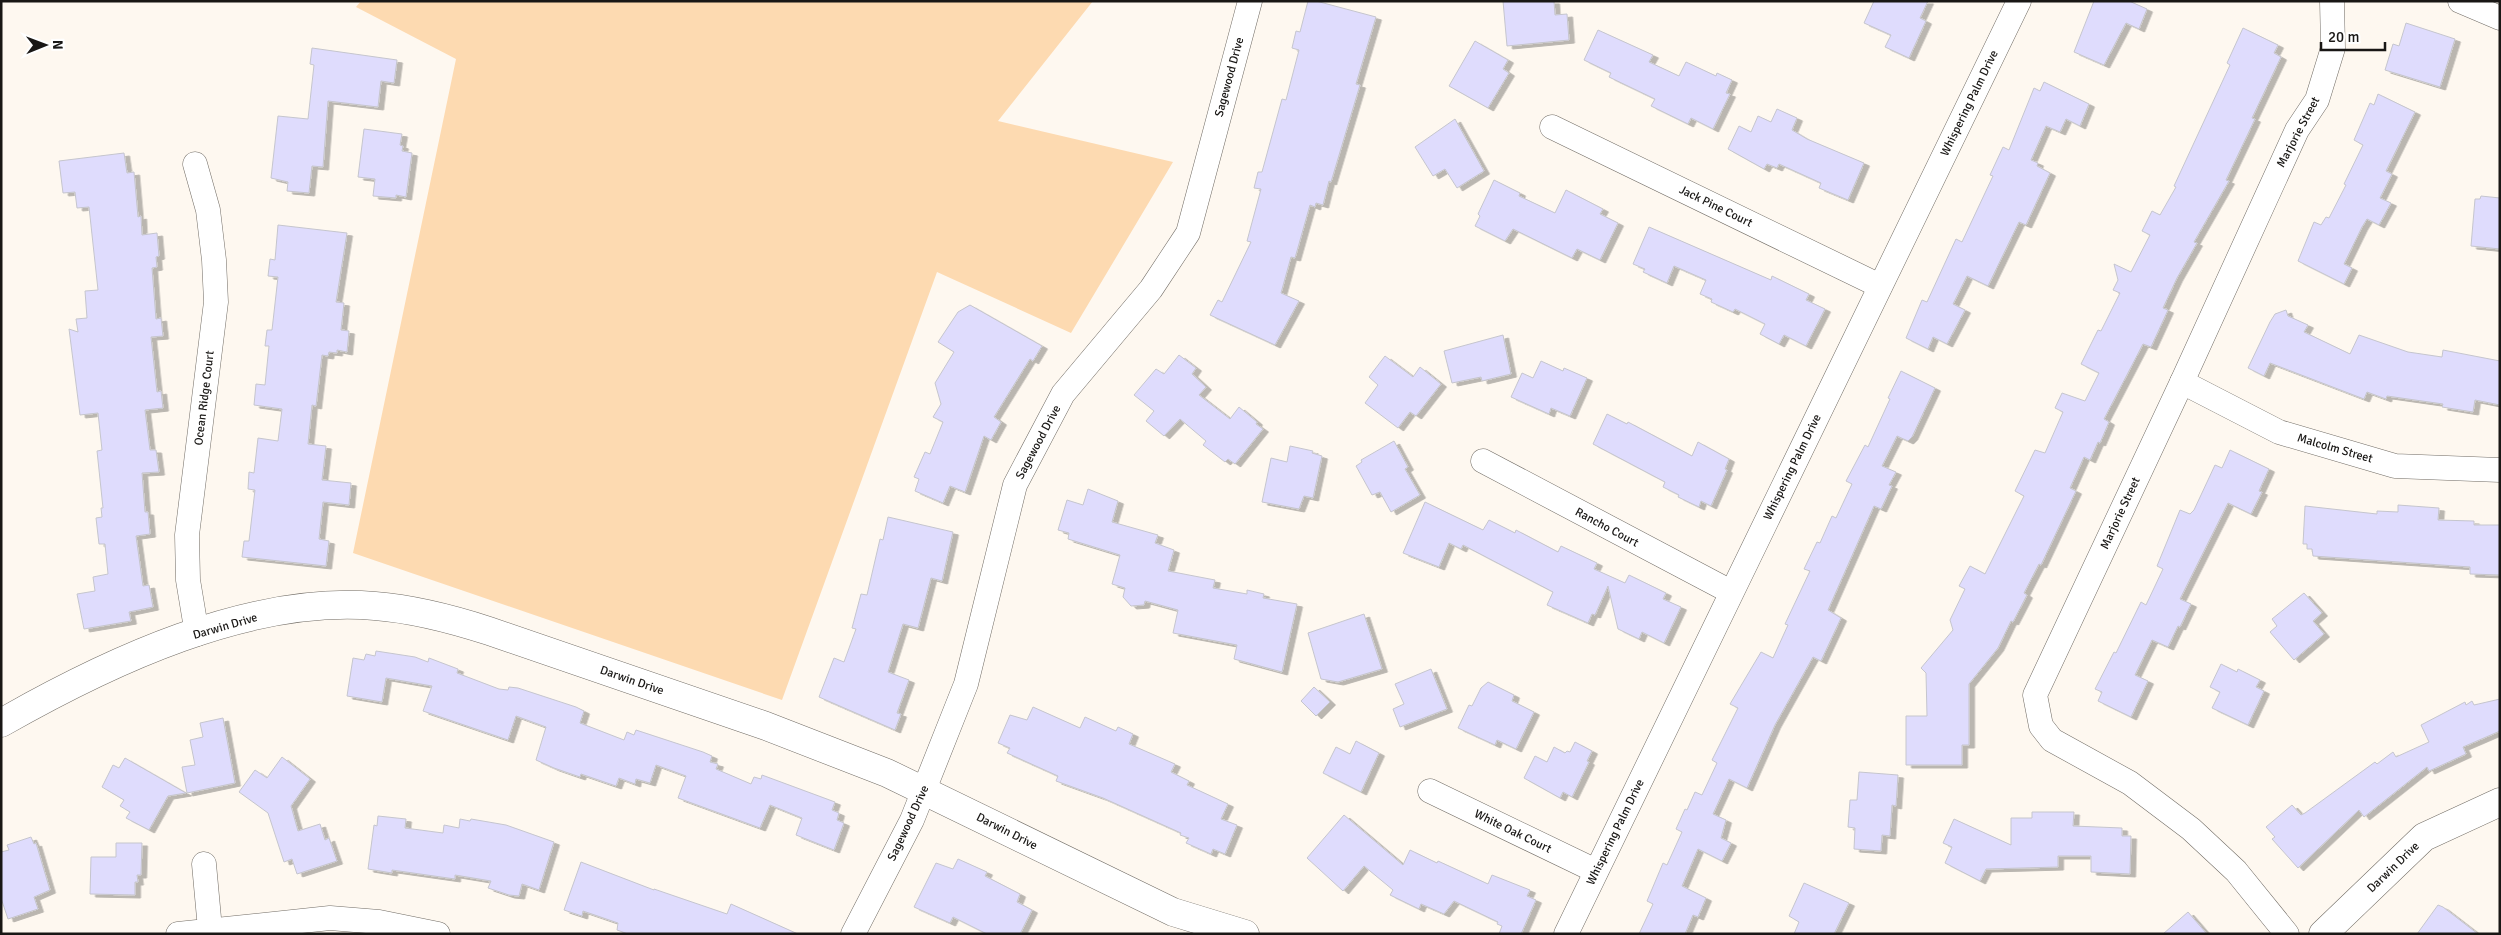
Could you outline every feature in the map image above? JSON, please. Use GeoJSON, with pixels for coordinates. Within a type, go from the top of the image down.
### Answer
{"type":"FeatureCollection","features":[{"type":"Feature","properties":{"kind":"street","name":"Sagewood Drive"},"geometry":{"type":"LineString","coordinates":[[853,934],[912,820],[966,684],[1015,485],[1063,394],[1151,289],[1188,234],[1250,1]]}},
{"type":"Feature","properties":{"kind":"street","name":"Whispering Palm Drive"},"geometry":{"type":"LineString","coordinates":[[1566,934],[2018,1]]}},
{"type":"Feature","properties":{"kind":"street","name":"Marjorie Street"},"geometry":{"type":"LineString","coordinates":[[2287,934],[2236,871],[2191,829],[2130,783],[2052,740],[2041,726],[2035,695],[2182,382],[2297,130],[2316,100],[2333,48],[2332,1]]}},
{"type":"Feature","properties":{"kind":"street"},"geometry":{"type":"LineString","coordinates":[[2460,1],[2500,18]]}},
{"type":"Feature","properties":{"kind":"street","name":"Jack Pine Court"},"geometry":{"type":"LineString","coordinates":[[1552,127],[1880,286]]}},
{"type":"Feature","properties":{"kind":"street","name":"Ocean Ridge Court"},"geometry":{"type":"LineString","coordinates":[[195,164],[208,210],[214,260],[216,302],[187,535],[188,580],[197,634]]}},
{"type":"Feature","properties":{"kind":"street","name":"Malcolm Street"},"geometry":{"type":"LineString","coordinates":[[2182,382],[2279,432],[2395,466],[2500,470]]}},
{"type":"Feature","properties":{"kind":"street","name":"Rancho Court"},"geometry":{"type":"LineString","coordinates":[[1483,461],[1731,592]]}},
{"type":"Feature","properties":{"kind":"street","name":"Darwin Drive"},"geometry":{"type":"LineString","coordinates":[[1,723],[56,692],[108,666],[197,634],[289,609],[331,605],[374,606],[450,618],[766,726],[887,773],[1173,912],[1245,934]]}},
{"type":"Feature","properties":{"kind":"street","name":"White Oak Court"},"geometry":{"type":"LineString","coordinates":[[1430,791],[1596,871]]}},
{"type":"Feature","properties":{"kind":"street","name":"Darwin Drive"},"geometry":{"type":"LineString","coordinates":[[2323,934],[2424,836],[2500,802]]}},
{"type":"Feature","properties":{"kind":"street"},"geometry":{"type":"LineString","coordinates":[[204,864],[210,929]]}},
{"type":"Feature","properties":{"kind":"street"},"geometry":{"type":"LineString","coordinates":[[178,934],[210,929],[330,918],[379,922],[438,934]]}},
{"type":"Feature","properties":{"kind":"shaded area"},"geometry":{"type":"Polygon","coordinates":[[[361,1],[1093,1],[998,121],[1173,162],[1071,333],[937,272],[782,700],[353,553],[456,59],[356,7],[361,1]]]}},
{"type":"Feature","properties":{"kind":"building"},"geometry":{"type":"Polygon","coordinates":[[[1308,1],[1316,1],[1376,17],[1356,84],[1360,85],[1323,205],[1316,203],[1315,207],[1310,205],[1295,258],[1291,257],[1281,293],[1299,301],[1275,345],[1210,315],[1218,300],[1222,302],[1251,242],[1247,241],[1261,189],[1254,188],[1258,172],[1262,172],[1282,99],[1286,100],[1299,50],[1292,48],[1296,31],[1300,32],[1308,1]]]}},
{"type":"Feature","properties":{"kind":"building"},"geometry":{"type":"Polygon","coordinates":[[[1503,1],[1554,1],[1555,15],[1567,14],[1569,40],[1507,46],[1503,1]]]}},
{"type":"Feature","properties":{"kind":"building"},"geometry":{"type":"Polygon","coordinates":[[[1874,1],[1928,1],[1920,18],[1926,21],[1909,58],[1885,47],[1891,35],[1864,23],[1874,1]]]}},
{"type":"Feature","properties":{"kind":"building"},"geometry":{"type":"Polygon","coordinates":[[[2094,1],[2129,1],[2147,9],[2139,29],[2126,23],[2104,65],[2074,52],[2094,1]]]}},
{"type":"Feature","properties":{"kind":"building"},"geometry":{"type":"Polygon","coordinates":[[[2406,23],[2455,39],[2440,87],[2385,70],[2393,44],[2399,46],[2406,23]]]}},
{"type":"Feature","properties":{"kind":"building"},"geometry":{"type":"Polygon","coordinates":[[[2243,28],[2278,45],[2274,53],[2281,57],[2252,118],[2255,119],[2226,180],[2229,181],[2194,242],[2197,243],[2163,308],[2168,310],[2151,347],[2143,344],[2104,419],[2109,422],[2100,443],[2098,442],[2090,460],[2084,457],[2070,488],[2076,491],[2041,565],[2039,564],[2024,593],[2027,595],[2013,622],[2011,621],[1998,648],[1969,684],[1969,745],[1962,745],[1962,765],[1906,765],[1906,716],[1927,716],[1926,673],[1921,668],[1953,630],[1950,620],[1965,589],[1959,586],[1970,566],[1985,574],[2024,496],[2015,491],[2035,450],[2045,453],[2063,412],[2055,408],[2062,393],[2085,401],[2099,373],[2081,364],[2098,330],[2101,331],[2120,293],[2113,290],[2118,280],[2114,264],[2131,272],[2150,235],[2142,231],[2152,211],[2160,215],[2176,187],[2174,186],[2230,65],[2227,63],[2243,28]]]}},
{"type":"Feature","properties":{"kind":"building"},"geometry":{"type":"Polygon","coordinates":[[[1598,30],[1653,55],[1649,62],[1679,76],[1686,62],[1716,76],[1717,73],[1732,80],[1726,93],[1730,94],[1713,129],[1691,118],[1688,124],[1651,106],[1655,99],[1609,77],[1611,73],[1584,60],[1598,30]]]}},
{"type":"Feature","properties":{"kind":"building"},"geometry":{"type":"Polygon","coordinates":[[[1475,41],[1508,60],[1503,69],[1509,73],[1488,108],[1449,86],[1475,41]]]}},
{"type":"Feature","properties":{"kind":"building"},"geometry":{"type":"Polygon","coordinates":[[[312,48],[397,60],[394,83],[381,81],[378,107],[328,101],[323,167],[312,166],[309,193],[287,191],[288,182],[271,178],[278,116],[308,119],[314,65],[310,64],[312,48]]]}},
{"type":"Feature","properties":{"kind":"building"},"geometry":{"type":"Polygon","coordinates":[[[2044,82],[2089,104],[2080,126],[2066,119],[2060,132],[2046,126],[2031,160],[2038,163],[2037,166],[2050,173],[2026,225],[2019,222],[1988,286],[1967,276],[1953,304],[1965,310],[1947,344],[1933,337],[1928,349],[1906,338],[1922,300],[1927,302],[1956,239],[1962,242],[1993,176],[1990,175],[2003,147],[2009,150],[2034,88],[2040,91],[2044,82]]]}},
{"type":"Feature","properties":{"kind":"building"},"geometry":{"type":"Polygon","coordinates":[[[2378,94],[2415,112],[2386,171],[2392,174],[2380,198],[2391,203],[2379,225],[2367,219],[2362,227],[2344,264],[2352,268],[2344,284],[2298,261],[2314,222],[2321,225],[2326,217],[2329,218],[2346,185],[2344,184],[2363,145],[2354,140],[2370,103],[2374,105],[2378,94]]]}},
{"type":"Feature","properties":{"kind":"building"},"geometry":{"type":"Polygon","coordinates":[[[1777,109],[1797,118],[1792,130],[1807,139],[1864,163],[1848,200],[1819,188],[1821,183],[1779,164],[1777,168],[1767,164],[1764,169],[1728,149],[1739,126],[1751,132],[1758,116],[1771,122],[1777,109]]]}},
{"type":"Feature","properties":{"kind":"building"},"geometry":{"type":"Polygon","coordinates":[[[1455,119],[1484,171],[1457,188],[1445,169],[1433,176],[1415,147],[1455,119]]]}},
{"type":"Feature","properties":{"kind":"building"},"geometry":{"type":"Polygon","coordinates":[[[364,129],[402,134],[400,145],[403,146],[402,151],[412,153],[406,197],[396,195],[396,198],[373,196],[375,179],[358,177],[364,129]]]}},
{"type":"Feature","properties":{"kind":"building"},"geometry":{"type":"Polygon","coordinates":[[[124,153],[127,173],[134,172],[138,217],[141,216],[142,235],[157,233],[159,256],[156,257],[157,267],[152,268],[156,319],[161,318],[163,336],[151,337],[157,392],[161,391],[163,408],[145,410],[150,450],[156,450],[159,472],[142,473],[145,512],[148,512],[150,534],[136,536],[143,586],[149,585],[153,607],[129,612],[131,621],[84,629],[77,594],[95,591],[93,577],[108,574],[105,544],[99,544],[96,518],[102,517],[101,508],[103,508],[97,451],[102,450],[98,413],[80,415],[69,329],[78,332],[76,319],[87,318],[85,291],[98,290],[89,207],[77,208],[75,192],[63,193],[59,161],[124,153]]]}},
{"type":"Feature","properties":{"kind":"building"},"geometry":{"type":"Polygon","coordinates":[[[1494,180],[1520,193],[1519,196],[1555,213],[1566,190],[1603,209],[1600,214],[1618,223],[1600,260],[1577,249],[1572,258],[1513,229],[1505,241],[1475,226],[1480,216],[1478,214],[1494,180]]]}},
{"type":"Feature","properties":{"kind":"building"},"geometry":{"type":"Polygon","coordinates":[[[2481,196],[2500,198],[2500,249],[2471,246],[2475,199],[2480,199],[2481,196]]]}},
{"type":"Feature","properties":{"kind":"building"},"geometry":{"type":"Polygon","coordinates":[[[278,225],[347,233],[336,302],[344,303],[341,330],[349,331],[347,352],[337,350],[337,353],[329,352],[328,356],[322,355],[316,406],[312,405],[308,444],[326,446],[322,480],[351,483],[349,505],[323,502],[319,539],[329,541],[326,566],[242,557],[244,541],[249,541],[255,490],[248,489],[249,472],[254,473],[258,438],[278,441],[282,409],[254,405],[256,384],[265,385],[269,346],[265,346],[267,330],[272,330],[278,277],[268,276],[270,259],[275,260],[278,225]]]}},
{"type":"Feature","properties":{"kind":"building"},"geometry":{"type":"Polygon","coordinates":[[[1649,227],[1771,280],[1772,276],[1809,294],[1806,300],[1825,309],[1806,346],[1784,335],[1779,344],[1760,334],[1765,324],[1735,309],[1733,312],[1711,302],[1712,299],[1700,294],[1706,280],[1674,266],[1667,283],[1643,272],[1645,269],[1633,264],[1649,227]]]}},
{"type":"Feature","properties":{"kind":"building"},"geometry":{"type":"Polygon","coordinates":[[[970,305],[1042,346],[1033,361],[1030,359],[994,417],[1001,422],[991,440],[984,436],[965,492],[950,486],[943,503],[915,491],[919,479],[914,477],[925,452],[930,454],[943,422],[933,417],[941,404],[935,383],[954,352],[938,342],[958,312],[970,305]]]}},
{"type":"Feature","properties":{"kind":"building"},"geometry":{"type":"Polygon","coordinates":[[[2286,310],[2288,316],[2308,325],[2304,332],[2350,354],[2359,335],[2408,352],[2442,357],[2443,350],[2500,361],[2500,405],[2475,400],[2473,412],[2442,407],[2443,404],[2387,396],[2386,399],[2367,392],[2364,399],[2270,363],[2264,376],[2248,368],[2275,314],[2286,310]]]}},
{"type":"Feature","properties":{"kind":"building"},"geometry":{"type":"Polygon","coordinates":[[[1503,335],[1511,374],[1482,381],[1481,377],[1452,383],[1444,351],[1503,335]]]}},
{"type":"Feature","properties":{"kind":"building"},"geometry":{"type":"Polygon","coordinates":[[[1179,355],[1196,368],[1192,374],[1206,387],[1199,395],[1230,419],[1239,407],[1263,429],[1235,464],[1228,459],[1225,462],[1203,445],[1206,441],[1180,419],[1164,436],[1146,421],[1154,411],[1134,395],[1156,369],[1164,374],[1179,355]]]}},
{"type":"Feature","properties":{"kind":"building"},"geometry":{"type":"Polygon","coordinates":[[[1385,356],[1413,377],[1420,367],[1441,384],[1416,416],[1410,412],[1398,428],[1365,403],[1378,385],[1369,377],[1385,356]]]}},
{"type":"Feature","properties":{"kind":"building"},"geometry":{"type":"Polygon","coordinates":[[[1541,361],[1563,371],[1564,368],[1587,378],[1570,416],[1551,408],[1549,414],[1511,397],[1522,373],[1533,378],[1541,361]]]}},
{"type":"Feature","properties":{"kind":"building"},"geometry":{"type":"Polygon","coordinates":[[[1901,371],[1935,388],[1912,437],[1908,441],[1897,436],[1882,466],[1896,472],[1889,485],[1892,486],[1881,509],[1874,506],[1828,610],[1841,618],[1821,661],[1813,657],[1775,725],[1747,788],[1729,779],[1713,814],[1726,820],[1721,838],[1731,843],[1722,861],[1698,849],[1682,886],[1706,898],[1698,917],[1693,915],[1685,934],[1639,934],[1653,904],[1647,901],[1663,863],[1667,865],[1682,832],[1676,829],[1685,809],[1687,810],[1695,792],[1702,795],[1717,763],[1712,760],[1738,708],[1730,704],[1761,652],[1773,658],[1788,625],[1785,624],[1810,571],[1804,569],[1817,542],[1820,543],[1832,516],[1836,518],[1852,484],[1846,481],[1865,445],[1868,447],[1901,371]]]}},
{"type":"Feature","properties":{"kind":"building"},"geometry":{"type":"Polygon","coordinates":[[[1607,414],[1627,424],[1628,422],[1692,456],[1698,442],[1729,459],[1725,469],[1727,470],[1711,506],[1701,501],[1699,507],[1678,497],[1679,495],[1663,487],[1665,482],[1593,444],[1607,414]]]}},
{"type":"Feature","properties":{"kind":"building"},"geometry":{"type":"Polygon","coordinates":[[[1394,441],[1408,467],[1405,469],[1420,495],[1391,512],[1380,492],[1372,495],[1356,466],[1362,462],[1361,460],[1394,441]]]}},
{"type":"Feature","properties":{"kind":"building"},"geometry":{"type":"Polygon","coordinates":[[[1290,446],[1313,451],[1312,453],[1322,456],[1313,498],[1304,496],[1299,509],[1262,502],[1271,458],[1287,462],[1290,446]]]}},
{"type":"Feature","properties":{"kind":"building"},"geometry":{"type":"Polygon","coordinates":[[[2230,450],[2269,469],[2259,491],[2262,492],[2251,514],[2228,503],[2180,599],[2191,604],[2180,627],[2178,626],[2168,647],[2152,640],[2135,675],[2148,681],[2131,717],[2098,701],[2102,692],[2095,689],[2114,652],[2116,653],[2141,602],[2146,605],[2163,569],[2157,566],[2180,510],[2190,514],[2194,510],[2215,465],[2222,468],[2230,450]]]}},
{"type":"Feature","properties":{"kind":"building"},"geometry":{"type":"Polygon","coordinates":[[[1088,489],[1118,501],[1112,522],[1158,535],[1155,543],[1174,550],[1168,571],[1215,580],[1213,588],[1247,594],[1247,590],[1264,594],[1263,598],[1297,604],[1282,672],[1234,659],[1237,645],[1173,633],[1178,610],[1145,601],[1144,605],[1131,606],[1123,597],[1125,588],[1112,584],[1120,555],[1068,539],[1069,533],[1058,530],[1067,500],[1083,505],[1088,489]]]}},
{"type":"Feature","properties":{"kind":"building"},"geometry":{"type":"Polygon","coordinates":[[[1425,502],[1483,530],[1489,520],[1515,533],[1516,530],[1558,552],[1561,546],[1597,563],[1594,569],[1625,583],[1629,575],[1666,593],[1663,599],[1681,607],[1664,643],[1642,632],[1639,639],[1618,629],[1608,586],[1595,615],[1592,614],[1588,623],[1547,605],[1553,592],[1463,545],[1461,549],[1449,543],[1439,567],[1403,553],[1425,502]]]}},
{"type":"Feature","properties":{"kind":"building"},"geometry":{"type":"Polygon","coordinates":[[[2398,505],[2439,508],[2438,520],[2474,521],[2474,525],[2500,525],[2500,575],[2470,574],[2470,567],[2313,556],[2312,549],[2307,549],[2307,544],[2303,544],[2305,506],[2377,514],[2377,511],[2398,512],[2398,505]]]}},
{"type":"Feature","properties":{"kind":"building"},"geometry":{"type":"Polygon","coordinates":[[[888,517],[953,532],[942,581],[931,578],[918,628],[903,624],[888,672],[909,680],[897,713],[901,714],[895,730],[819,697],[834,658],[844,662],[856,629],[852,628],[861,594],[867,595],[880,539],[883,540],[888,517]]]}},
{"type":"Feature","properties":{"kind":"building"},"geometry":{"type":"Polygon","coordinates":[[[2304,593],[2322,613],[2313,621],[2324,634],[2294,660],[2270,632],[2277,626],[2272,619],[2304,593]]]}},
{"type":"Feature","properties":{"kind":"building"},"geometry":{"type":"Polygon","coordinates":[[[1364,614],[1382,669],[1338,682],[1321,679],[1308,633],[1364,614]]]}},
{"type":"Feature","properties":{"kind":"building"},"geometry":{"type":"Polygon","coordinates":[[[376,651],[415,657],[428,662],[429,658],[458,669],[457,673],[499,689],[518,688],[576,707],[584,711],[580,723],[624,740],[627,732],[634,735],[636,730],[712,756],[710,762],[718,764],[716,769],[751,784],[754,777],[761,779],[762,775],[835,802],[832,810],[839,813],[837,820],[844,823],[834,850],[796,835],[802,818],[770,805],[760,828],[678,798],[686,776],[656,765],[650,783],[636,779],[635,784],[619,778],[616,786],[581,774],[580,777],[554,768],[536,760],[546,727],[516,716],[508,740],[423,711],[432,686],[386,678],[382,702],[347,696],[353,658],[364,660],[366,654],[375,656],[376,651]]]}},
{"type":"Feature","properties":{"kind":"building"},"geometry":{"type":"Polygon","coordinates":[[[2221,664],[2237,672],[2238,669],[2260,680],[2256,687],[2264,691],[2248,725],[2212,708],[2220,692],[2210,687],[2221,664]]]}},
{"type":"Feature","properties":{"kind":"building"},"geometry":{"type":"Polygon","coordinates":[[[1431,669],[1447,709],[1400,727],[1393,709],[1404,704],[1395,684],[1431,669]]]}},
{"type":"Feature","properties":{"kind":"building"},"geometry":{"type":"Polygon","coordinates":[[[1488,682],[1514,695],[1512,701],[1534,712],[1516,749],[1497,740],[1495,745],[1458,728],[1469,705],[1472,706],[1481,688],[1488,682]]]}},
{"type":"Feature","properties":{"kind":"building"},"geometry":{"type":"Polygon","coordinates":[[[1314,687],[1330,702],[1316,716],[1301,701],[1314,687]]]}},
{"type":"Feature","properties":{"kind":"building"},"geometry":{"type":"Polygon","coordinates":[[[2500,699],[2500,731],[2463,747],[2466,754],[2429,771],[2427,767],[2364,817],[2359,810],[2298,868],[2272,839],[2275,837],[2266,827],[2292,805],[2301,815],[2375,762],[2377,764],[2393,752],[2396,757],[2429,742],[2421,725],[2465,702],[2466,705],[2472,701],[2474,705],[2500,699]]]}},
{"type":"Feature","properties":{"kind":"building"},"geometry":{"type":"Polygon","coordinates":[[[1033,707],[1080,728],[1085,717],[1116,731],[1118,727],[1133,734],[1129,744],[1175,764],[1171,772],[1189,781],[1187,785],[1228,804],[1221,819],[1237,825],[1225,854],[1213,849],[1211,854],[1186,843],[1189,838],[1180,835],[1181,833],[1103,798],[1056,781],[1058,776],[1007,753],[1010,748],[998,743],[1010,715],[1027,720],[1033,707]]]}},
{"type":"Feature","properties":{"kind":"building"},"geometry":{"type":"Polygon","coordinates":[[[223,718],[235,783],[187,793],[182,767],[195,765],[190,740],[203,737],[200,723],[223,718]]]}},
{"type":"Feature","properties":{"kind":"building"},"geometry":{"type":"Polygon","coordinates":[[[1356,741],[1379,753],[1361,792],[1323,773],[1336,747],[1350,754],[1356,741]]]}},
{"type":"Feature","properties":{"kind":"building"},"geometry":{"type":"Polygon","coordinates":[[[1575,742],[1592,751],[1587,761],[1589,762],[1572,797],[1563,792],[1560,798],[1524,778],[1535,756],[1547,762],[1554,747],[1565,753],[1567,751],[1570,752],[1575,742]]]}},
{"type":"Feature","properties":{"kind":"building"},"geometry":{"type":"Polygon","coordinates":[[[282,757],[310,779],[291,806],[298,831],[320,824],[325,840],[329,838],[337,861],[297,874],[292,859],[284,862],[268,813],[239,792],[255,770],[267,778],[282,757]]]}},
{"type":"Feature","properties":{"kind":"building"},"geometry":{"type":"Polygon","coordinates":[[[125,758],[186,793],[168,796],[149,830],[126,818],[130,812],[120,806],[124,800],[102,787],[113,765],[119,768],[125,758]]]}},
{"type":"Feature","properties":{"kind":"building"},"geometry":{"type":"Polygon","coordinates":[[[1859,772],[1898,775],[1896,806],[1892,805],[1890,836],[1882,835],[1881,851],[1854,849],[1855,828],[1848,827],[1850,800],[1857,800],[1859,772]]]}},
{"type":"Feature","properties":{"kind":"building"},"geometry":{"type":"Polygon","coordinates":[[[2032,812],[2074,812],[2073,826],[2122,828],[2122,836],[2131,836],[2130,874],[2091,872],[2091,856],[2058,856],[2058,867],[1986,869],[1980,881],[1945,863],[1952,847],[1943,843],[1954,819],[2011,845],[2011,818],[2032,818],[2032,812]]]}},
{"type":"Feature","properties":{"kind":"building"},"geometry":{"type":"Polygon","coordinates":[[[1344,815],[1403,865],[1410,850],[1488,884],[1492,875],[1530,890],[1527,896],[1536,900],[1521,934],[1499,934],[1502,926],[1497,924],[1498,922],[1454,901],[1444,914],[1421,904],[1419,909],[1390,895],[1393,890],[1364,866],[1343,891],[1307,858],[1344,815]]]}},
{"type":"Feature","properties":{"kind":"building"},"geometry":{"type":"Polygon","coordinates":[[[378,816],[406,819],[405,828],[443,833],[444,825],[459,828],[460,819],[470,821],[471,819],[506,825],[554,842],[539,890],[522,884],[519,896],[509,895],[488,888],[491,881],[455,875],[455,879],[392,870],[392,873],[368,869],[374,825],[377,826],[378,816]]]}},
{"type":"Feature","properties":{"kind":"building"},"geometry":{"type":"Polygon","coordinates":[[[31,837],[34,844],[36,843],[50,890],[34,897],[38,909],[8,919],[1,898],[1,852],[9,850],[7,845],[31,837]]]}},
{"type":"Feature","properties":{"kind":"building"},"geometry":{"type":"Polygon","coordinates":[[[116,843],[142,843],[141,875],[137,875],[138,882],[135,882],[135,895],[90,894],[91,857],[116,857],[116,843]]]}},
{"type":"Feature","properties":{"kind":"building"},"geometry":{"type":"Polygon","coordinates":[[[958,859],[987,872],[985,876],[1020,894],[1017,902],[1032,910],[1020,934],[987,934],[953,917],[950,923],[914,907],[936,863],[953,869],[958,859]]]}},
{"type":"Feature","properties":{"kind":"building"},"geometry":{"type":"Polygon","coordinates":[[[581,862],[654,890],[727,914],[731,904],[798,934],[628,934],[617,930],[618,923],[583,911],[582,916],[564,910],[581,862]]]}},
{"type":"Feature","properties":{"kind":"building"},"geometry":{"type":"Polygon","coordinates":[[[1804,883],[1849,903],[1834,934],[1794,934],[1799,922],[1789,916],[1804,883]]]}},
{"type":"Feature","properties":{"kind":"building"},"geometry":{"type":"Polygon","coordinates":[[[2438,905],[2443,907],[2478,934],[2417,934],[2438,905]]]}},
{"type":"Feature","properties":{"kind":"building"},"geometry":{"type":"Polygon","coordinates":[[[2188,912],[2207,934],[2163,934],[2188,912]]]}}]}
